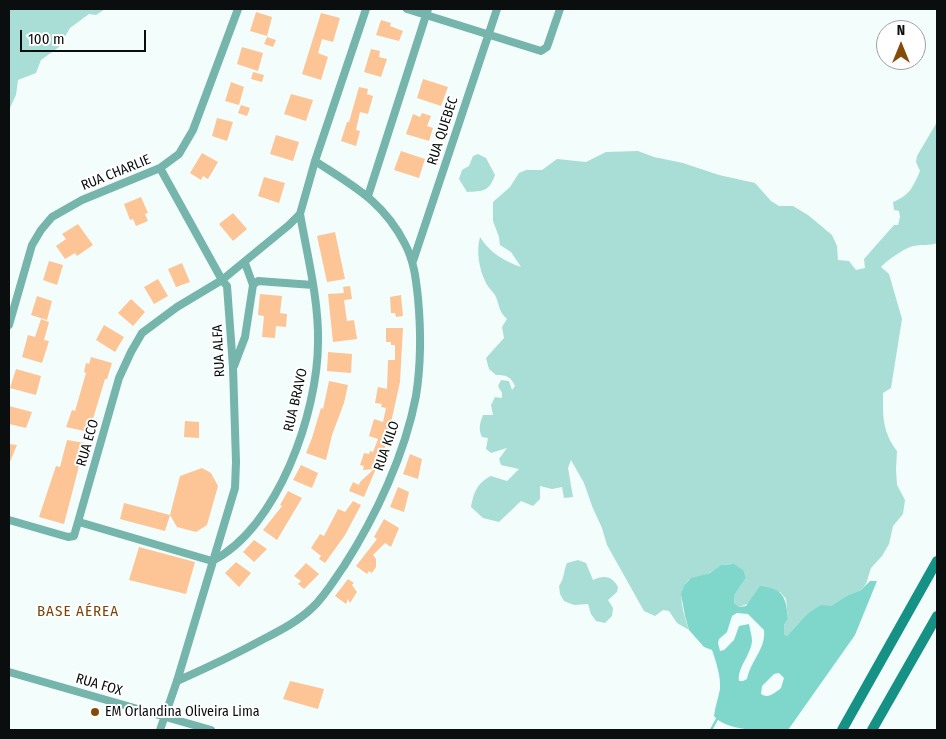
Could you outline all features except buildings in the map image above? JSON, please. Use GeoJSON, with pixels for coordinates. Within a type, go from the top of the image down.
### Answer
{"type":"FeatureCollection","features":[{"type":"Feature","properties":{"kind":"main road"},"geometry":{"type":"LineString","coordinates":[[842,730],[937,561]]}},
{"type":"Feature","properties":{"kind":"main road"},"geometry":{"type":"LineString","coordinates":[[872,730],[937,616]]}},
{"type":"Feature","properties":{"kind":"street","name":"RUA CHARLIE"},"geometry":{"type":"LineString","coordinates":[[9,325],[32,245],[52,217],[82,200],[160,168],[179,154],[193,130],[238,9]]}},
{"type":"Feature","properties":{"kind":"street"},"geometry":{"type":"LineString","coordinates":[[222,280],[245,263],[300,214],[315,161],[366,9]]}},
{"type":"Feature","properties":{"kind":"street"},"geometry":{"type":"LineString","coordinates":[[407,9],[427,12],[488,35],[541,51],[547,47],[560,9]]}},
{"type":"Feature","properties":{"kind":"street","name":"RUA QUEBEC"},"geometry":{"type":"LineString","coordinates":[[413,261],[497,9]]}},
{"type":"Feature","properties":{"kind":"street"},"geometry":{"type":"LineString","coordinates":[[368,196],[427,12]]}},
{"type":"Feature","properties":{"kind":"street","name":"RUA KILO"},"geometry":{"type":"LineString","coordinates":[[177,681],[239,652],[298,620],[314,606],[332,584],[364,535],[408,428],[416,396],[420,335],[417,286],[413,261],[394,225],[368,196],[315,161]]}},
{"type":"Feature","properties":{"kind":"street","name":"RUA ALFA"},"geometry":{"type":"LineString","coordinates":[[160,168],[229,292],[236,462],[234,488],[177,681],[160,730]]}},
{"type":"Feature","properties":{"kind":"street","name":"RUA BRAVO"},"geometry":{"type":"LineString","coordinates":[[212,561],[227,554],[262,515],[294,457],[303,432],[317,370],[319,340],[313,285],[300,214]]}},
{"type":"Feature","properties":{"kind":"street"},"geometry":{"type":"LineString","coordinates":[[233,367],[245,337],[253,285],[245,263]]}},
{"type":"Feature","properties":{"kind":"street","name":"RUA ECO"},"geometry":{"type":"LineString","coordinates":[[79,522],[119,378],[142,333],[158,320],[222,280]]}},
{"type":"Feature","properties":{"kind":"street"},"geometry":{"type":"LineString","coordinates":[[253,285],[258,282],[313,285]]}},
{"type":"Feature","properties":{"kind":"street"},"geometry":{"type":"LineString","coordinates":[[9,520],[68,537],[74,536],[79,522],[212,561]]}},
{"type":"Feature","properties":{"kind":"street","name":"RUA FOX"},"geometry":{"type":"LineString","coordinates":[[9,672],[211,730]]}},
{"type":"Feature","properties":{"kind":"shaded area"},"geometry":{"type":"Polygon","coordinates":[[[9,9],[105,9],[96,15],[89,14],[70,28],[59,47],[41,60],[36,73],[18,80],[16,95],[9,110],[9,9]]]}},
{"type":"Feature","properties":{"kind":"shaded area"},"geometry":{"type":"Polygon","coordinates":[[[937,122],[937,243],[910,247],[887,261],[881,267],[889,274],[902,319],[891,388],[883,393],[883,409],[888,437],[897,451],[897,485],[905,500],[903,514],[893,526],[889,544],[882,556],[871,568],[866,584],[861,590],[846,596],[831,606],[807,614],[787,636],[784,634],[784,625],[788,619],[786,599],[780,592],[739,607],[734,603],[735,594],[746,578],[737,566],[730,564],[722,565],[711,572],[690,579],[685,584],[682,601],[689,630],[677,623],[669,611],[663,610],[655,616],[644,611],[607,545],[584,483],[571,460],[568,468],[573,497],[564,498],[562,487],[552,489],[540,486],[540,499],[533,506],[521,501],[499,522],[483,518],[471,507],[475,492],[482,482],[491,476],[507,481],[519,469],[501,465],[499,459],[507,448],[491,453],[486,449],[488,438],[482,437],[480,431],[483,415],[493,415],[491,405],[495,397],[502,398],[502,393],[498,386],[501,380],[509,381],[512,390],[515,386],[508,377],[496,375],[489,369],[486,358],[504,338],[502,327],[507,319],[484,278],[480,266],[478,248],[480,237],[488,248],[498,256],[521,267],[511,252],[500,245],[493,221],[493,202],[510,187],[519,173],[526,170],[542,170],[557,159],[586,162],[606,152],[638,151],[719,175],[755,183],[771,201],[779,206],[793,206],[808,215],[832,235],[837,246],[838,260],[849,261],[856,270],[865,268],[864,259],[894,225],[898,225],[899,211],[894,210],[893,202],[907,193],[913,186],[920,171],[916,162],[917,156],[937,122]]]}},
{"type":"Feature","properties":{"kind":"shaded area"},"geometry":{"type":"Polygon","coordinates":[[[478,154],[486,158],[495,175],[485,190],[467,192],[459,179],[462,170],[469,166],[473,156],[478,154]]]}},
{"type":"Feature","properties":{"kind":"shaded area"},"geometry":{"type":"Polygon","coordinates":[[[578,560],[586,563],[593,580],[601,577],[607,578],[618,587],[617,592],[608,600],[613,608],[612,616],[605,623],[596,621],[591,614],[588,604],[574,605],[564,601],[560,594],[559,586],[567,563],[578,560]]]}},
{"type":"Feature","properties":{"kind":"shaded area"},"geometry":{"type":"Polygon","coordinates":[[[734,564],[743,570],[746,578],[735,594],[734,603],[739,607],[746,606],[760,586],[774,589],[782,595],[785,600],[788,619],[784,625],[784,634],[787,636],[807,614],[821,605],[831,606],[846,596],[861,590],[870,581],[877,581],[855,635],[788,730],[738,728],[720,721],[714,716],[720,689],[717,664],[712,650],[704,647],[689,630],[681,594],[684,585],[691,578],[710,573],[721,565],[734,564]],[[737,613],[732,616],[727,632],[719,639],[718,643],[720,651],[724,650],[734,640],[739,626],[749,624],[752,641],[740,671],[739,681],[743,681],[747,679],[761,649],[764,630],[748,614],[737,613]],[[779,673],[774,674],[762,686],[761,694],[769,696],[781,688],[784,678],[779,673]]]}},
{"type":"Feature","properties":{"kind":"waterway"},"geometry":{"type":"LineString","coordinates":[[711,730],[717,719]]}},
{"type":"Feature","properties":{"kind":"place","name":"EM Orlandina Oliveira Lima"},"geometry":{"type":"Point","coordinates":[95,712]}},
{"type":"Feature","properties":{"kind":"district","name":"BASE AÉREA"},"geometry":{"type":"Point","coordinates":[78,612]}}]}
